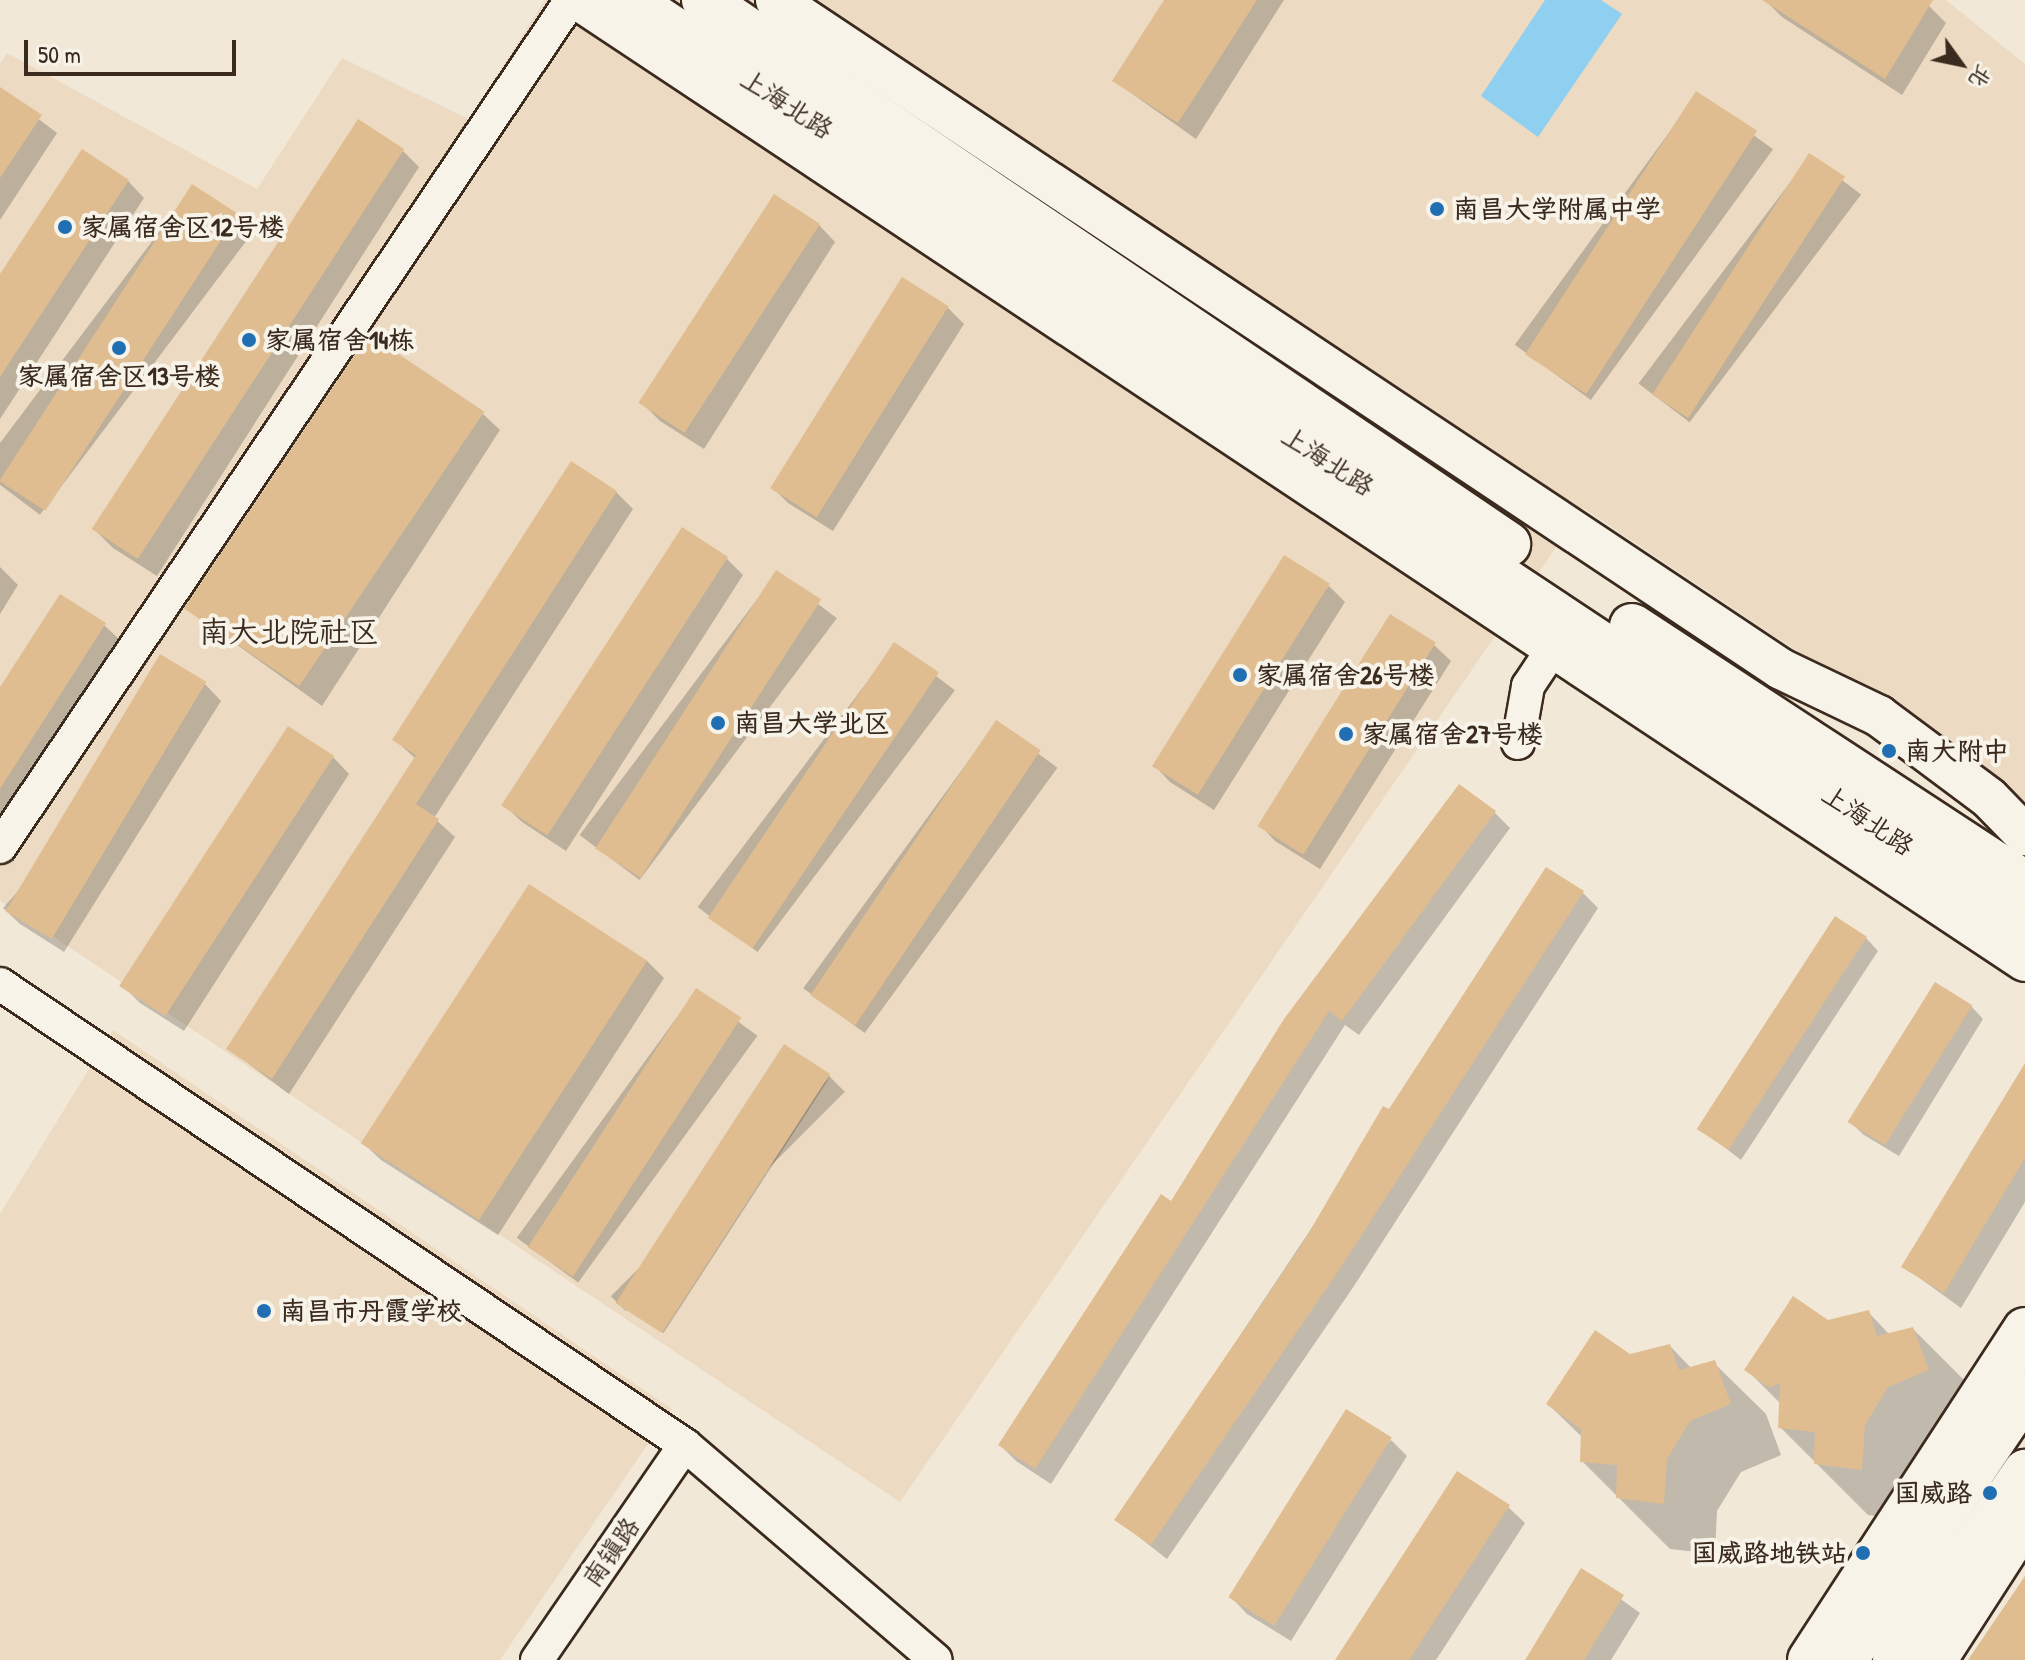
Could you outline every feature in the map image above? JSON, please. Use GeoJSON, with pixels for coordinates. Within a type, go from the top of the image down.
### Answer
{"type":"FeatureCollection","features":[{"type":"Feature","properties":{"kind":"main road","name":"上海北路"},"geometry":{"type":"LineString","coordinates":[[630,0],[1562,634],[2025,925]]}},
{"type":"Feature","properties":{"kind":"main road","name":"上海北路"},"geometry":{"type":"LineString","coordinates":[[704,0],[1539,566],[2025,883]]}},
{"type":"Feature","properties":{"kind":"main road"},"geometry":{"type":"LineString","coordinates":[[1810,1660],[2025,1330]]}},
{"type":"Feature","properties":{"kind":"main road"},"geometry":{"type":"LineString","coordinates":[[1845,1660],[2025,1393]]}},
{"type":"Feature","properties":{"kind":"main road"},"geometry":{"type":"LineString","coordinates":[[1895,1660],[2025,1472]]}},
{"type":"Feature","properties":{"kind":"main road"},"geometry":{"type":"LineString","coordinates":[[1934,1660],[2025,1519]]}},
{"type":"Feature","properties":{"kind":"street"},"geometry":{"type":"LineString","coordinates":[[0,847],[571,0]]}},
{"type":"Feature","properties":{"kind":"street"},"geometry":{"type":"LineString","coordinates":[[579,0],[1562,634],[2025,961]]}},
{"type":"Feature","properties":{"kind":"street"},"geometry":{"type":"LineString","coordinates":[[776,0],[1781,669],[1879,716],[1989,798],[2025,835]]}},
{"type":"Feature","properties":{"kind":"street"},"geometry":{"type":"LineString","coordinates":[[1518,743],[1528,686],[1562,634]]}},
{"type":"Feature","properties":{"kind":"street"},"geometry":{"type":"LineString","coordinates":[[0,984],[685,1445],[936,1660]]}},
{"type":"Feature","properties":{"kind":"street","name":"南镇路"},"geometry":{"type":"LineString","coordinates":[[537,1660],[685,1445]]}},
{"type":"Feature","properties":{"kind":"shaded area","name":"南昌大学北区"},"geometry":{"type":"Polygon","coordinates":[[[545,0],[1946,0],[2025,64],[2025,804],[1583,508],[900,1502],[0,901],[0,64],[7,53],[257,189],[342,58],[469,119],[545,0]]]}},
{"type":"Feature","properties":{"kind":"shaded area","name":"南昌市丹霞学校"},"geometry":{"type":"Polygon","coordinates":[[[113,1030],[672,1409],[500,1660],[0,1660],[0,1214],[113,1030]]]}},
{"type":"Feature","properties":{"kind":"water"},"geometry":{"type":"Polygon","coordinates":[[[1545,0],[1601,0],[1622,14],[1538,137],[1481,96],[1545,0]]]}},
{"type":"Feature","properties":{"kind":"building"},"geometry":{"type":"Polygon","coordinates":[[[1164,0],[1257,0],[1178,123],[1112,81],[1164,0]]]}},
{"type":"Feature","properties":{"kind":"building"},"geometry":{"type":"Polygon","coordinates":[[[1762,0],[1933,0],[1885,79],[1762,0]]]}},
{"type":"Feature","properties":{"kind":"building"},"geometry":{"type":"Polygon","coordinates":[[[0,87],[42,115],[0,178],[0,87]]]}},
{"type":"Feature","properties":{"kind":"building"},"geometry":{"type":"Polygon","coordinates":[[[1696,91],[1757,131],[1586,394],[1525,354],[1696,91]]]}},
{"type":"Feature","properties":{"kind":"building","name":"家属宿舍14栋"},"geometry":{"type":"Polygon","coordinates":[[[358,119],[404,149],[138,559],[92,529],[358,119]]]}},
{"type":"Feature","properties":{"kind":"building","name":"家属宿舍区12号楼"},"geometry":{"type":"Polygon","coordinates":[[[82,149],[129,180],[0,377],[0,274],[82,149]]]}},
{"type":"Feature","properties":{"kind":"building"},"geometry":{"type":"Polygon","coordinates":[[[1809,153],[1845,176],[1688,418],[1652,395],[1809,153]]]}},
{"type":"Feature","properties":{"kind":"building","name":"家属宿舍区13号楼"},"geometry":{"type":"Polygon","coordinates":[[[192,184],[238,214],[45,511],[0,480],[192,184]]]}},
{"type":"Feature","properties":{"kind":"building"},"geometry":{"type":"Polygon","coordinates":[[[774,194],[820,224],[685,433],[638,403],[774,194]]]}},
{"type":"Feature","properties":{"kind":"building"},"geometry":{"type":"Polygon","coordinates":[[[902,277],[949,306],[817,517],[770,488],[902,277]]]}},
{"type":"Feature","properties":{"kind":"building"},"geometry":{"type":"Polygon","coordinates":[[[369,334],[484,412],[299,686],[184,608],[369,334]]]}},
{"type":"Feature","properties":{"kind":"building"},"geometry":{"type":"Polygon","coordinates":[[[571,461],[617,491],[416,804],[439,819],[272,1079],[226,1049],[416,755],[392,740],[571,461]]]}},
{"type":"Feature","properties":{"kind":"building"},"geometry":{"type":"Polygon","coordinates":[[[682,527],[728,557],[547,835],[501,805],[682,527]]]}},
{"type":"Feature","properties":{"kind":"building","name":"家属宿舍26号楼"},"geometry":{"type":"Polygon","coordinates":[[[1284,555],[1330,584],[1198,795],[1152,766],[1284,555]]]}},
{"type":"Feature","properties":{"kind":"building"},"geometry":{"type":"Polygon","coordinates":[[[776,570],[821,599],[640,878],[595,848],[776,570]]]}},
{"type":"Feature","properties":{"kind":"building"},"geometry":{"type":"Polygon","coordinates":[[[60,594],[106,623],[0,789],[0,687],[60,594]]]}},
{"type":"Feature","properties":{"kind":"building","name":"家属宿舍27号楼"},"geometry":{"type":"Polygon","coordinates":[[[1390,614],[1436,643],[1303,855],[1258,826],[1390,614]]]}},
{"type":"Feature","properties":{"kind":"building"},"geometry":{"type":"Polygon","coordinates":[[[894,642],[939,672],[753,948],[708,918],[894,642]]]}},
{"type":"Feature","properties":{"kind":"building"},"geometry":{"type":"Polygon","coordinates":[[[160,654],[206,682],[52,939],[5,911],[160,654]]]}},
{"type":"Feature","properties":{"kind":"building"},"geometry":{"type":"Polygon","coordinates":[[[996,720],[1041,750],[855,1025],[810,995],[996,720]]]}},
{"type":"Feature","properties":{"kind":"building"},"geometry":{"type":"Polygon","coordinates":[[[288,726],[334,756],[165,1016],[119,986],[288,726]]]}},
{"type":"Feature","properties":{"kind":"building"},"geometry":{"type":"Polygon","coordinates":[[[1459,784],[1496,811],[1342,1021],[1329,1011],[1035,1469],[998,1445],[1161,1194],[1171,1201],[1284,1019],[1459,784]]]}},
{"type":"Feature","properties":{"kind":"building"},"geometry":{"type":"Polygon","coordinates":[[[1546,867],[1584,891],[1339,1270],[1151,1545],[1114,1520],[1301,1246],[1383,1106],[1389,1109],[1546,867]]]}},
{"type":"Feature","properties":{"kind":"building"},"geometry":{"type":"Polygon","coordinates":[[[529,884],[647,961],[479,1220],[361,1143],[529,884]]]}},
{"type":"Feature","properties":{"kind":"building"},"geometry":{"type":"Polygon","coordinates":[[[1835,916],[1867,937],[1729,1150],[1697,1129],[1835,916]]]}},
{"type":"Feature","properties":{"kind":"building"},"geometry":{"type":"Polygon","coordinates":[[[1935,982],[1972,1005],[1885,1145],[1848,1122],[1935,982]]]}},
{"type":"Feature","properties":{"kind":"building"},"geometry":{"type":"Polygon","coordinates":[[[696,988],[741,1017],[573,1277],[528,1247],[696,988]]]}},
{"type":"Feature","properties":{"kind":"building"},"geometry":{"type":"Polygon","coordinates":[[[784,1044],[830,1074],[662,1333],[616,1303],[784,1044]]]}},
{"type":"Feature","properties":{"kind":"building"},"geometry":{"type":"Polygon","coordinates":[[[2025,1063],[2025,1158],[1944,1293],[1901,1267],[2025,1063]]]}},
{"type":"Feature","properties":{"kind":"building"},"geometry":{"type":"Polygon","coordinates":[[[1793,1296],[1828,1320],[1869,1310],[1877,1336],[1913,1327],[1929,1370],[1888,1387],[1865,1425],[1862,1470],[1814,1464],[1815,1432],[1778,1428],[1780,1383],[1770,1388],[1744,1370],[1793,1296]]]}},
{"type":"Feature","properties":{"kind":"building"},"geometry":{"type":"Polygon","coordinates":[[[1595,1330],[1630,1354],[1670,1344],[1679,1370],[1715,1360],[1731,1404],[1690,1421],[1667,1459],[1664,1504],[1616,1498],[1617,1465],[1580,1462],[1581,1429],[1546,1404],[1595,1330]]]}},
{"type":"Feature","properties":{"kind":"building"},"geometry":{"type":"Polygon","coordinates":[[[1346,1409],[1392,1438],[1274,1626],[1228,1597],[1346,1409]]]}},
{"type":"Feature","properties":{"kind":"building"},"geometry":{"type":"Polygon","coordinates":[[[1457,1471],[1510,1505],[1409,1660],[1335,1660],[1457,1471]]]}},
{"type":"Feature","properties":{"kind":"building"},"geometry":{"type":"Polygon","coordinates":[[[1581,1568],[1624,1595],[1584,1660],[1525,1660],[1581,1568]]]}},
{"type":"Feature","properties":{"kind":"building"},"geometry":{"type":"Polygon","coordinates":[[[2025,1576],[2025,1660],[1968,1660],[2025,1576]]]}},
{"type":"Feature","properties":{"kind":"place","name":"南昌大学附属中学"},"geometry":{"type":"Point","coordinates":[1437,209]}},
{"type":"Feature","properties":{"kind":"place","name":"家属宿舍区12号楼"},"geometry":{"type":"Point","coordinates":[65,227]}},
{"type":"Feature","properties":{"kind":"place","name":"家属宿舍14栋"},"geometry":{"type":"Point","coordinates":[249,340]}},
{"type":"Feature","properties":{"kind":"place","name":"家属宿舍区13号楼"},"geometry":{"type":"Point","coordinates":[119,348]}},
{"type":"Feature","properties":{"kind":"place","name":"家属宿舍26号楼"},"geometry":{"type":"Point","coordinates":[1240,675]}},
{"type":"Feature","properties":{"kind":"place","name":"南昌大学北区"},"geometry":{"type":"Point","coordinates":[718,723]}},
{"type":"Feature","properties":{"kind":"place","name":"家属宿舍27号楼"},"geometry":{"type":"Point","coordinates":[1346,734]}},
{"type":"Feature","properties":{"kind":"place","name":"南大附中"},"geometry":{"type":"Point","coordinates":[1889,751]}},
{"type":"Feature","properties":{"kind":"place","name":"南昌市丹霞学校"},"geometry":{"type":"Point","coordinates":[264,1311]}},
{"type":"Feature","properties":{"kind":"place","name":"国威路"},"geometry":{"type":"Point","coordinates":[1990,1493]}},
{"type":"Feature","properties":{"kind":"place","name":"国威路地铁站"},"geometry":{"type":"Point","coordinates":[1863,1553]}},
{"type":"Feature","properties":{"kind":"district","name":"南大北院社区"},"geometry":{"type":"Point","coordinates":[289,631]}}]}
